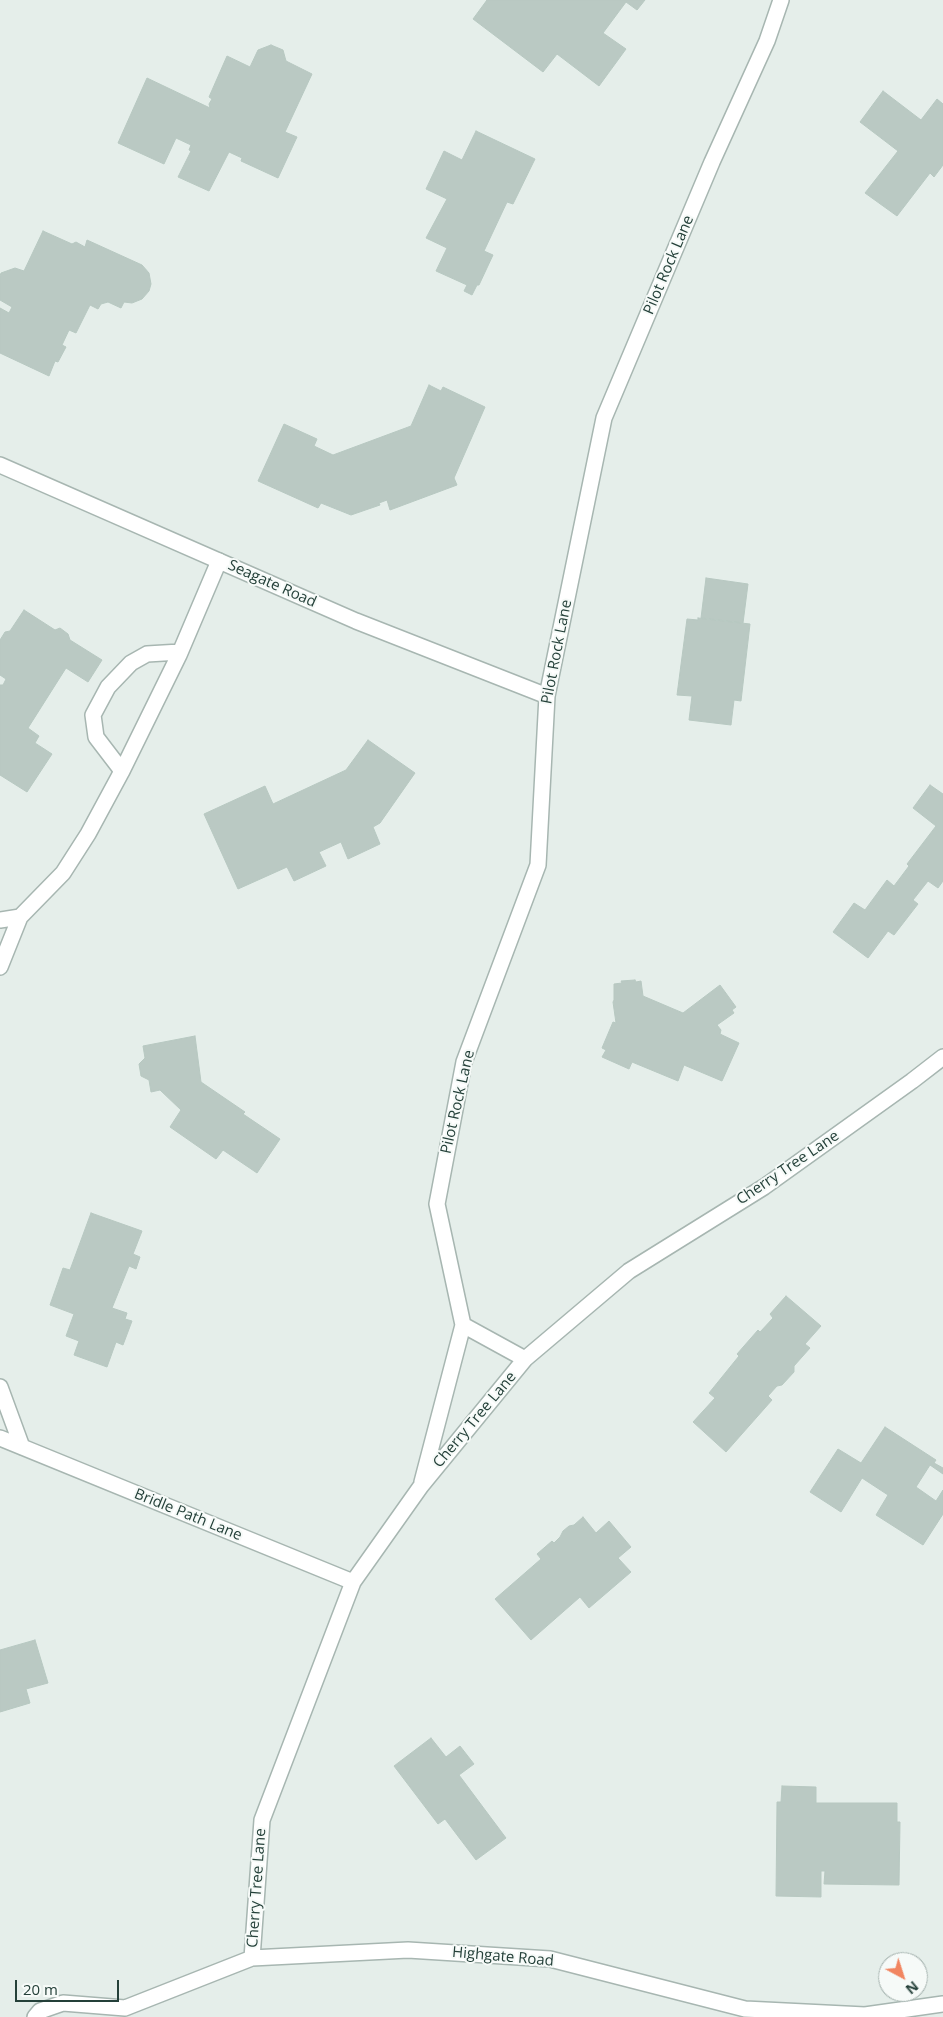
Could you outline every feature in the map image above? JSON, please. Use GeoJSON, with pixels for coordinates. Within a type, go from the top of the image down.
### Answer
{"type":"FeatureCollection","features":[{"type":"Feature","properties":{"kind":"street","name":"Pilot Rock Lane"},"geometry":{"type":"LineString","coordinates":[[420,1486],[462,1325],[436,1204],[464,1062],[538,865],[547,696],[604,418],[712,162],[767,41],[781,0]]}},
{"type":"Feature","properties":{"kind":"street","name":"Seagate Road"},"geometry":{"type":"LineString","coordinates":[[0,465],[356,621],[547,696]]}},
{"type":"Feature","properties":{"kind":"street"},"geometry":{"type":"LineString","coordinates":[[0,967],[20,917],[63,874],[88,834],[122,771],[143,732],[180,652],[219,561]]}},
{"type":"Feature","properties":{"kind":"street"},"geometry":{"type":"LineString","coordinates":[[122,771],[96,737],[93,715],[108,687],[131,663],[147,654],[180,652]]}},
{"type":"Feature","properties":{"kind":"street"},"geometry":{"type":"LineString","coordinates":[[0,920],[20,917]]}},
{"type":"Feature","properties":{"kind":"street","name":"Cherry Tree Lane"},"geometry":{"type":"LineString","coordinates":[[252,1958],[262,1820],[353,1582],[420,1486],[525,1360],[629,1271],[764,1187],[943,1057]]}},
{"type":"Feature","properties":{"kind":"street"},"geometry":{"type":"LineString","coordinates":[[462,1325],[525,1360]]}},
{"type":"Feature","properties":{"kind":"street"},"geometry":{"type":"LineString","coordinates":[[0,1387],[22,1447]]}},
{"type":"Feature","properties":{"kind":"street","name":"Bridle Path Lane"},"geometry":{"type":"LineString","coordinates":[[0,1438],[353,1582]]}},
{"type":"Feature","properties":{"kind":"street","name":"Highgate Road"},"geometry":{"type":"LineString","coordinates":[[35,2017],[40,2011],[63,2003],[123,2012],[252,1958],[408,1950],[550,1959],[746,2009],[865,2015],[943,2004]]}},
{"type":"Feature","properties":{"kind":"building"},"geometry":{"type":"Polygon","coordinates":[[[487,0],[645,0],[637,10],[626,2],[603,33],[626,49],[599,86],[557,54],[543,72],[473,19],[487,0]]]}},
{"type":"Feature","properties":{"kind":"building"},"geometry":{"type":"Polygon","coordinates":[[[271,45],[283,50],[286,61],[312,74],[285,132],[297,137],[278,178],[241,161],[242,158],[229,152],[209,191],[178,177],[191,151],[189,150],[191,145],[176,138],[164,164],[118,143],[147,78],[210,108],[209,104],[212,99],[209,97],[227,56],[250,67],[258,50],[271,45]]]}},
{"type":"Feature","properties":{"kind":"building"},"geometry":{"type":"Polygon","coordinates":[[[883,91],[921,120],[937,99],[943,104],[943,165],[934,177],[930,173],[897,216],[865,193],[898,151],[860,122],[883,91]]]}},
{"type":"Feature","properties":{"kind":"building"},"geometry":{"type":"Polygon","coordinates":[[[476,131],[535,159],[513,204],[507,202],[484,251],[493,255],[479,285],[477,285],[472,295],[464,291],[467,285],[436,271],[447,248],[426,238],[447,199],[426,189],[444,151],[462,160],[476,131]]]}},
{"type":"Feature","properties":{"kind":"building"},"geometry":{"type":"Polygon","coordinates":[[[43,231],[72,244],[76,242],[85,247],[87,240],[142,265],[149,273],[151,284],[149,291],[142,299],[132,303],[124,302],[121,308],[108,302],[101,304],[98,309],[90,305],[76,333],[69,330],[62,345],[66,347],[58,362],[55,361],[49,376],[0,353],[0,308],[9,313],[12,307],[0,300],[1,273],[15,268],[24,271],[43,231]]]}},
{"type":"Feature","properties":{"kind":"building"},"geometry":{"type":"Polygon","coordinates":[[[429,385],[441,391],[443,387],[485,407],[454,478],[457,485],[390,510],[387,500],[379,503],[380,505],[351,515],[321,503],[318,508],[258,481],[284,424],[317,439],[314,446],[333,455],[411,426],[429,385]]]}},
{"type":"Feature","properties":{"kind":"building"},"geometry":{"type":"Polygon","coordinates":[[[706,578],[748,584],[743,623],[701,618],[706,578]]]}},
{"type":"Feature","properties":{"kind":"building"},"geometry":{"type":"Polygon","coordinates":[[[24,610],[55,630],[60,628],[68,634],[70,640],[102,660],[88,682],[66,668],[28,728],[39,736],[35,743],[52,754],[27,792],[0,775],[0,685],[3,685],[6,679],[0,675],[0,640],[5,632],[10,631],[24,610]]]}},
{"type":"Feature","properties":{"kind":"building"},"geometry":{"type":"Polygon","coordinates":[[[698,618],[750,624],[741,701],[734,700],[731,725],[689,720],[692,696],[677,695],[687,619],[698,620],[698,618]]]}},
{"type":"Feature","properties":{"kind":"building"},"geometry":{"type":"Polygon","coordinates":[[[368,740],[415,773],[380,823],[373,827],[380,844],[348,859],[341,842],[319,852],[326,866],[294,881],[287,867],[238,889],[204,814],[265,786],[273,804],[346,770],[368,740]]]}},
{"type":"Feature","properties":{"kind":"building"},"geometry":{"type":"Polygon","coordinates":[[[930,785],[943,794],[943,881],[938,888],[928,881],[913,900],[918,904],[894,935],[888,931],[868,958],[833,932],[854,903],[865,910],[887,880],[894,886],[909,866],[907,864],[936,826],[913,808],[930,785]]]}},
{"type":"Feature","properties":{"kind":"building"},"geometry":{"type":"Polygon","coordinates":[[[635,980],[636,982],[641,981],[643,996],[683,1013],[720,985],[736,1007],[732,1010],[734,1013],[717,1025],[721,1030],[720,1034],[739,1043],[722,1081],[684,1065],[678,1081],[632,1062],[629,1069],[602,1057],[606,1050],[602,1048],[613,1022],[616,1023],[613,1002],[614,984],[622,983],[621,981],[635,980]]]}},
{"type":"Feature","properties":{"kind":"building"},"geometry":{"type":"Polygon","coordinates":[[[195,1036],[201,1082],[280,1139],[257,1173],[223,1150],[216,1159],[170,1127],[181,1110],[160,1090],[151,1092],[149,1080],[141,1076],[139,1064],[145,1058],[143,1046],[195,1036]]]}},
{"type":"Feature","properties":{"kind":"building"},"geometry":{"type":"Polygon","coordinates":[[[91,1213],[142,1231],[133,1254],[140,1257],[136,1269],[129,1266],[112,1308],[127,1313],[125,1319],[132,1321],[123,1345],[116,1342],[107,1367],[74,1355],[79,1341],[66,1336],[74,1314],[50,1305],[63,1268],[70,1270],[91,1213]]]}},
{"type":"Feature","properties":{"kind":"building"},"geometry":{"type":"Polygon","coordinates":[[[786,1296],[821,1326],[805,1344],[810,1348],[794,1366],[794,1372],[768,1396],[772,1400],[726,1452],[693,1422],[715,1398],[709,1393],[739,1356],[737,1354],[758,1330],[760,1332],[773,1318],[770,1314],[786,1296]]]}},
{"type":"Feature","properties":{"kind":"building"},"geometry":{"type":"Polygon","coordinates":[[[885,1427],[936,1460],[934,1463],[943,1468],[943,1474],[930,1465],[916,1487],[936,1501],[943,1490],[943,1514],[923,1545],[876,1515],[888,1495],[862,1478],[841,1512],[810,1492],[838,1449],[861,1463],[885,1427]]]}},
{"type":"Feature","properties":{"kind":"building"},"geometry":{"type":"Polygon","coordinates":[[[583,1517],[596,1533],[609,1521],[631,1547],[618,1558],[631,1572],[589,1608],[580,1597],[531,1640],[495,1599],[541,1559],[537,1554],[552,1541],[554,1543],[563,1531],[583,1517]]]}},
{"type":"Feature","properties":{"kind":"building"},"geometry":{"type":"Polygon","coordinates":[[[35,1640],[48,1683],[26,1689],[30,1703],[0,1712],[0,1650],[35,1640]]]}},
{"type":"Feature","properties":{"kind":"building"},"geometry":{"type":"Polygon","coordinates":[[[431,1738],[446,1757],[460,1746],[474,1764],[459,1775],[506,1838],[476,1860],[445,1819],[438,1824],[394,1766],[431,1738]]]}},
{"type":"Feature","properties":{"kind":"building"},"geometry":{"type":"Polygon","coordinates":[[[782,1786],[816,1787],[816,1803],[897,1803],[897,1822],[900,1822],[899,1885],[824,1884],[825,1871],[821,1871],[821,1897],[776,1896],[777,1802],[781,1802],[782,1786]]]}}]}
